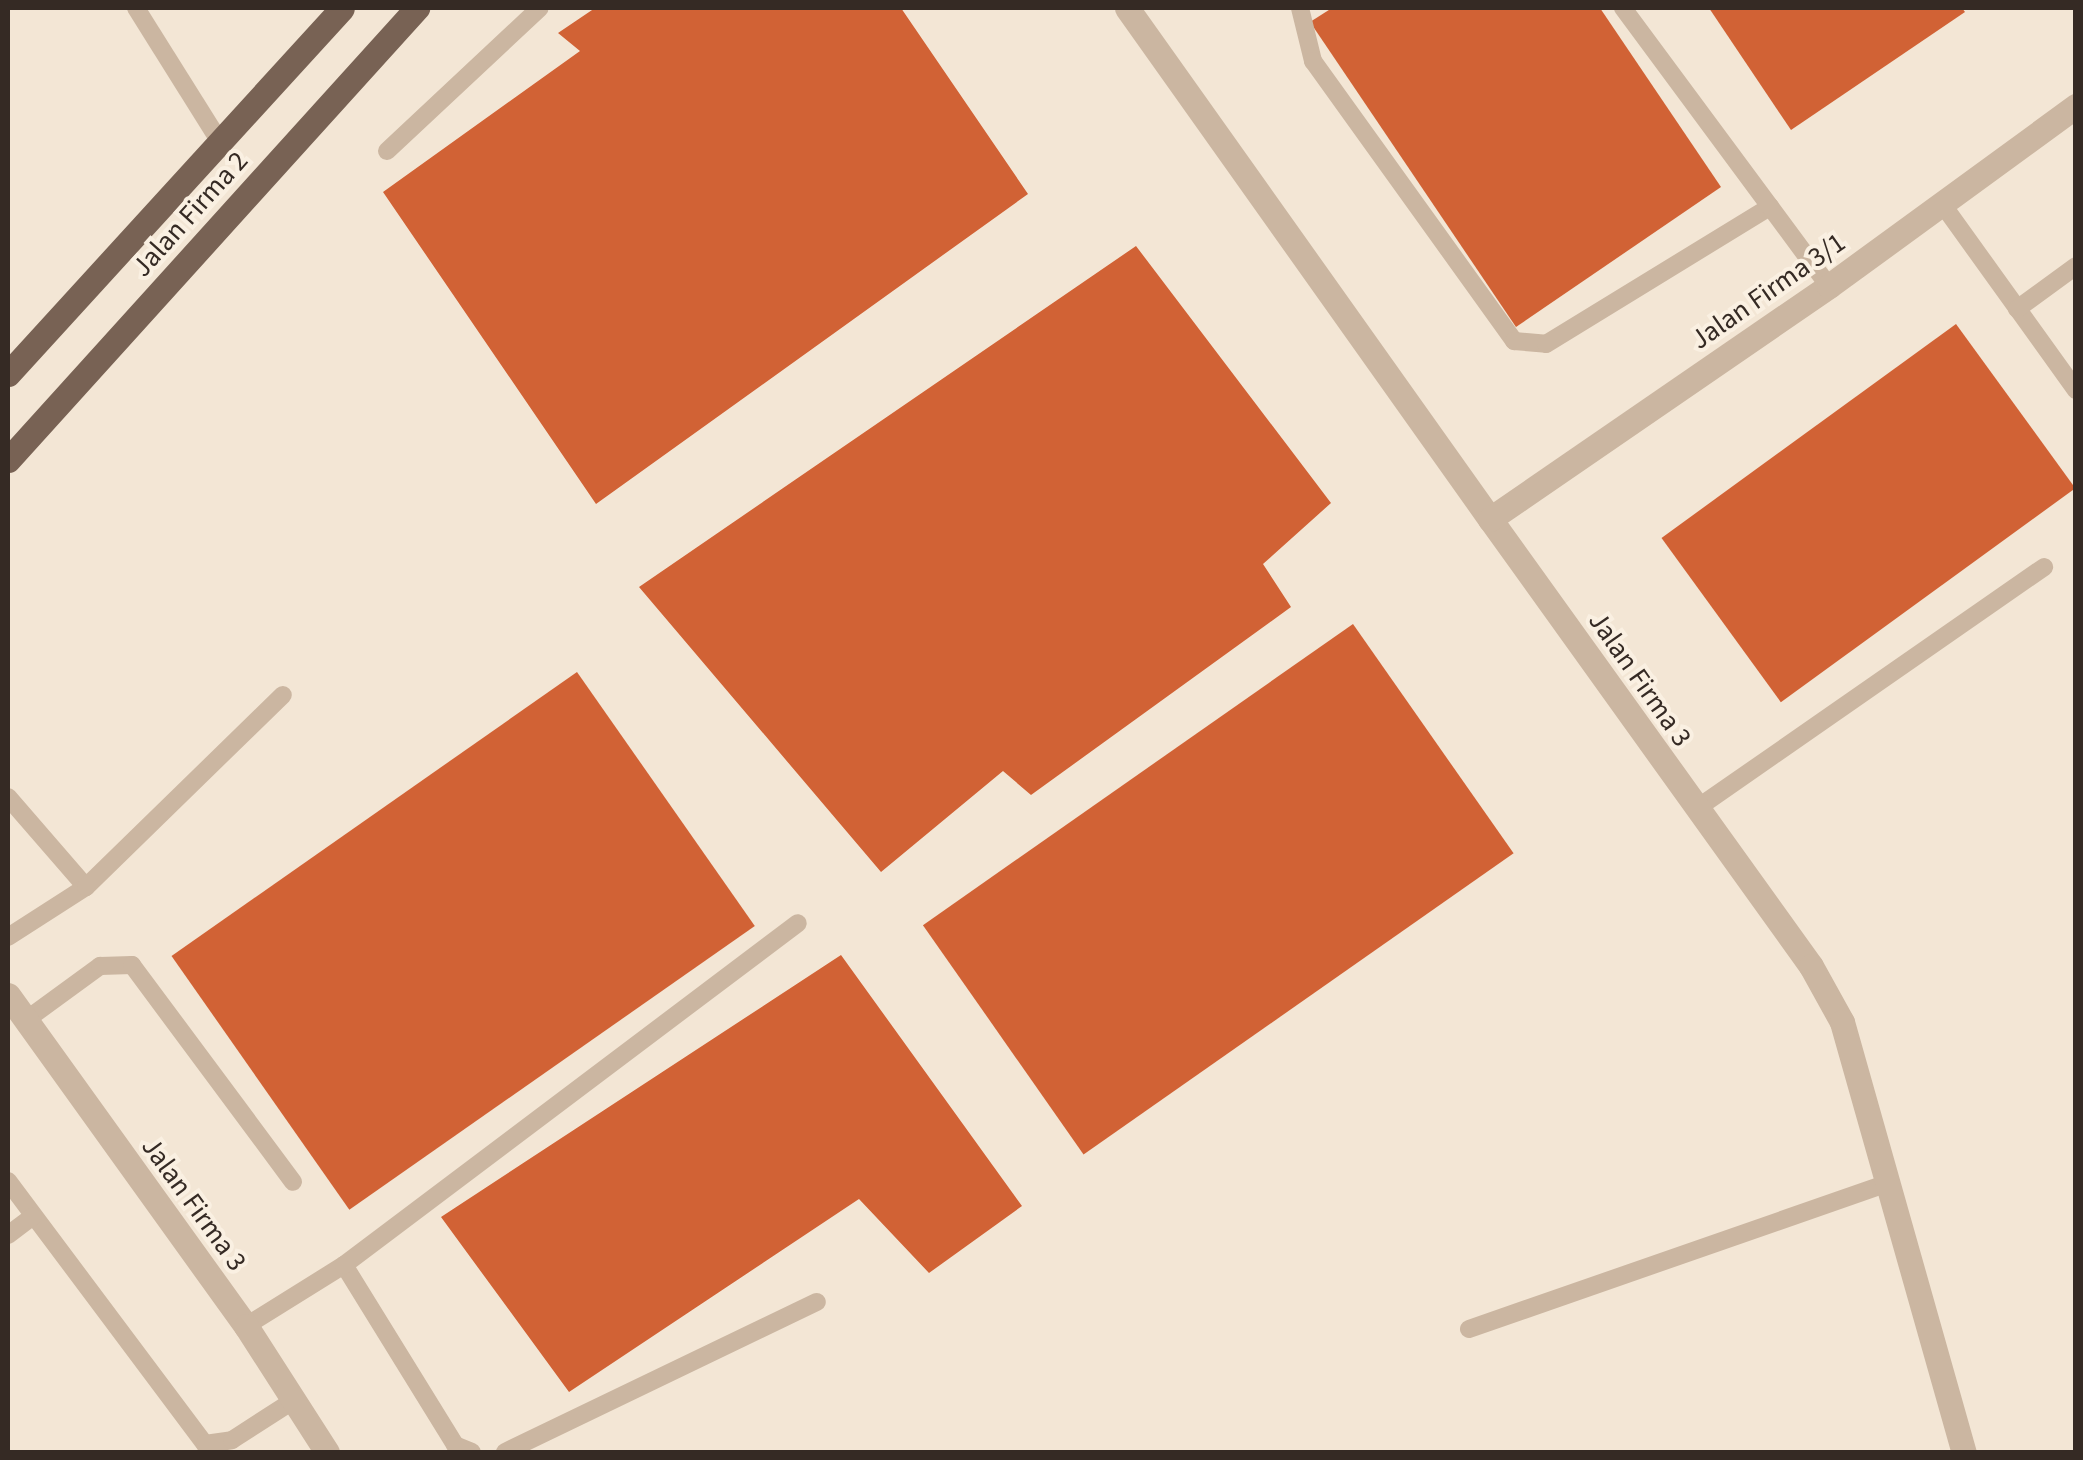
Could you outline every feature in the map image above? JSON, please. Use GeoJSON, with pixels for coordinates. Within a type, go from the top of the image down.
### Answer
{"type":"FeatureCollection","features":[{"type":"Feature","properties":{"kind":"main road","name":"Jalan Firma 2"},"geometry":{"type":"LineString","coordinates":[[8,374],[342,8]]}},
{"type":"Feature","properties":{"kind":"main road","name":"Jalan Firma 2"},"geometry":{"type":"LineString","coordinates":[[8,460],[417,8]]}},
{"type":"Feature","properties":{"kind":"street","name":"Jalan Firma 3"},"geometry":{"type":"LineString","coordinates":[[1126,8],[1811,966],[1842,1022],[1964,1452]]}},
{"type":"Feature","properties":{"kind":"street","name":"Jalan Firma 3/1"},"geometry":{"type":"LineString","coordinates":[[1490,518],[1828,286],[2076,106]]}},
{"type":"Feature","properties":{"kind":"street","name":"Jalan Firma 3"},"geometry":{"type":"LineString","coordinates":[[8,994],[246,1326],[326,1452]]}},
{"type":"Feature","properties":{"kind":"lane"},"geometry":{"type":"LineString","coordinates":[[136,8],[220,142]]}},
{"type":"Feature","properties":{"kind":"lane"},"geometry":{"type":"LineString","coordinates":[[386,151],[540,8]]}},
{"type":"Feature","properties":{"kind":"lane"},"geometry":{"type":"LineString","coordinates":[[1300,8],[1313,61],[1514,341],[1546,344],[1770,206]]}},
{"type":"Feature","properties":{"kind":"lane"},"geometry":{"type":"LineString","coordinates":[[1623,8],[1828,286]]}},
{"type":"Feature","properties":{"kind":"lane"},"geometry":{"type":"LineString","coordinates":[[1942,204],[2076,390]]}},
{"type":"Feature","properties":{"kind":"lane"},"geometry":{"type":"LineString","coordinates":[[2018,309],[2076,266]]}},
{"type":"Feature","properties":{"kind":"lane"},"geometry":{"type":"LineString","coordinates":[[1696,809],[2044,567]]}},
{"type":"Feature","properties":{"kind":"lane"},"geometry":{"type":"LineString","coordinates":[[8,937],[86,887],[283,695]]}},
{"type":"Feature","properties":{"kind":"lane"},"geometry":{"type":"LineString","coordinates":[[8,797],[86,887]]}},
{"type":"Feature","properties":{"kind":"lane"},"geometry":{"type":"LineString","coordinates":[[246,1326],[344,1265],[798,923]]}},
{"type":"Feature","properties":{"kind":"lane"},"geometry":{"type":"LineString","coordinates":[[26,1020],[100,966],[132,966],[292,1182]]}},
{"type":"Feature","properties":{"kind":"lane"},"geometry":{"type":"LineString","coordinates":[[8,1182],[207,1448],[232,1440],[291,1402]]}},
{"type":"Feature","properties":{"kind":"lane"},"geometry":{"type":"LineString","coordinates":[[1470,1328],[1890,1182]]}},
{"type":"Feature","properties":{"kind":"lane"},"geometry":{"type":"LineString","coordinates":[[8,1235],[33,1216]]}},
{"type":"Feature","properties":{"kind":"lane"},"geometry":{"type":"LineString","coordinates":[[344,1265],[454,1446],[472,1452]]}},
{"type":"Feature","properties":{"kind":"lane"},"geometry":{"type":"LineString","coordinates":[[506,1452],[817,1302]]}},
{"type":"Feature","properties":{"kind":"building"},"geometry":{"type":"Polygon","coordinates":[[[595,8],[901,8],[1028,194],[596,504],[383,192],[580,51],[558,33],[595,8]]]}},
{"type":"Feature","properties":{"kind":"building"},"geometry":{"type":"Polygon","coordinates":[[[1332,8],[1600,8],[1721,187],[1516,327],[1310,22],[1332,8]]]}},
{"type":"Feature","properties":{"kind":"building"},"geometry":{"type":"Polygon","coordinates":[[[1709,8],[1962,8],[1965,12],[1791,130],[1709,8]]]}},
{"type":"Feature","properties":{"kind":"building"},"geometry":{"type":"Polygon","coordinates":[[[1136,246],[1331,503],[1263,564],[1291,607],[1031,795],[1003,771],[881,872],[639,587],[1136,246]]]}},
{"type":"Feature","properties":{"kind":"building"},"geometry":{"type":"Polygon","coordinates":[[[1956,324],[2075,488],[1781,702],[1662,538],[1956,324]]]}},
{"type":"Feature","properties":{"kind":"building"},"geometry":{"type":"Polygon","coordinates":[[[1353,624],[1514,853],[1084,1154],[923,925],[1353,624]]]}},
{"type":"Feature","properties":{"kind":"building"},"geometry":{"type":"Polygon","coordinates":[[[577,672],[755,926],[349,1210],[172,956],[577,672]]]}},
{"type":"Feature","properties":{"kind":"building"},"geometry":{"type":"Polygon","coordinates":[[[841,955],[1022,1206],[929,1273],[859,1199],[569,1392],[441,1217],[841,955]]]}}]}
